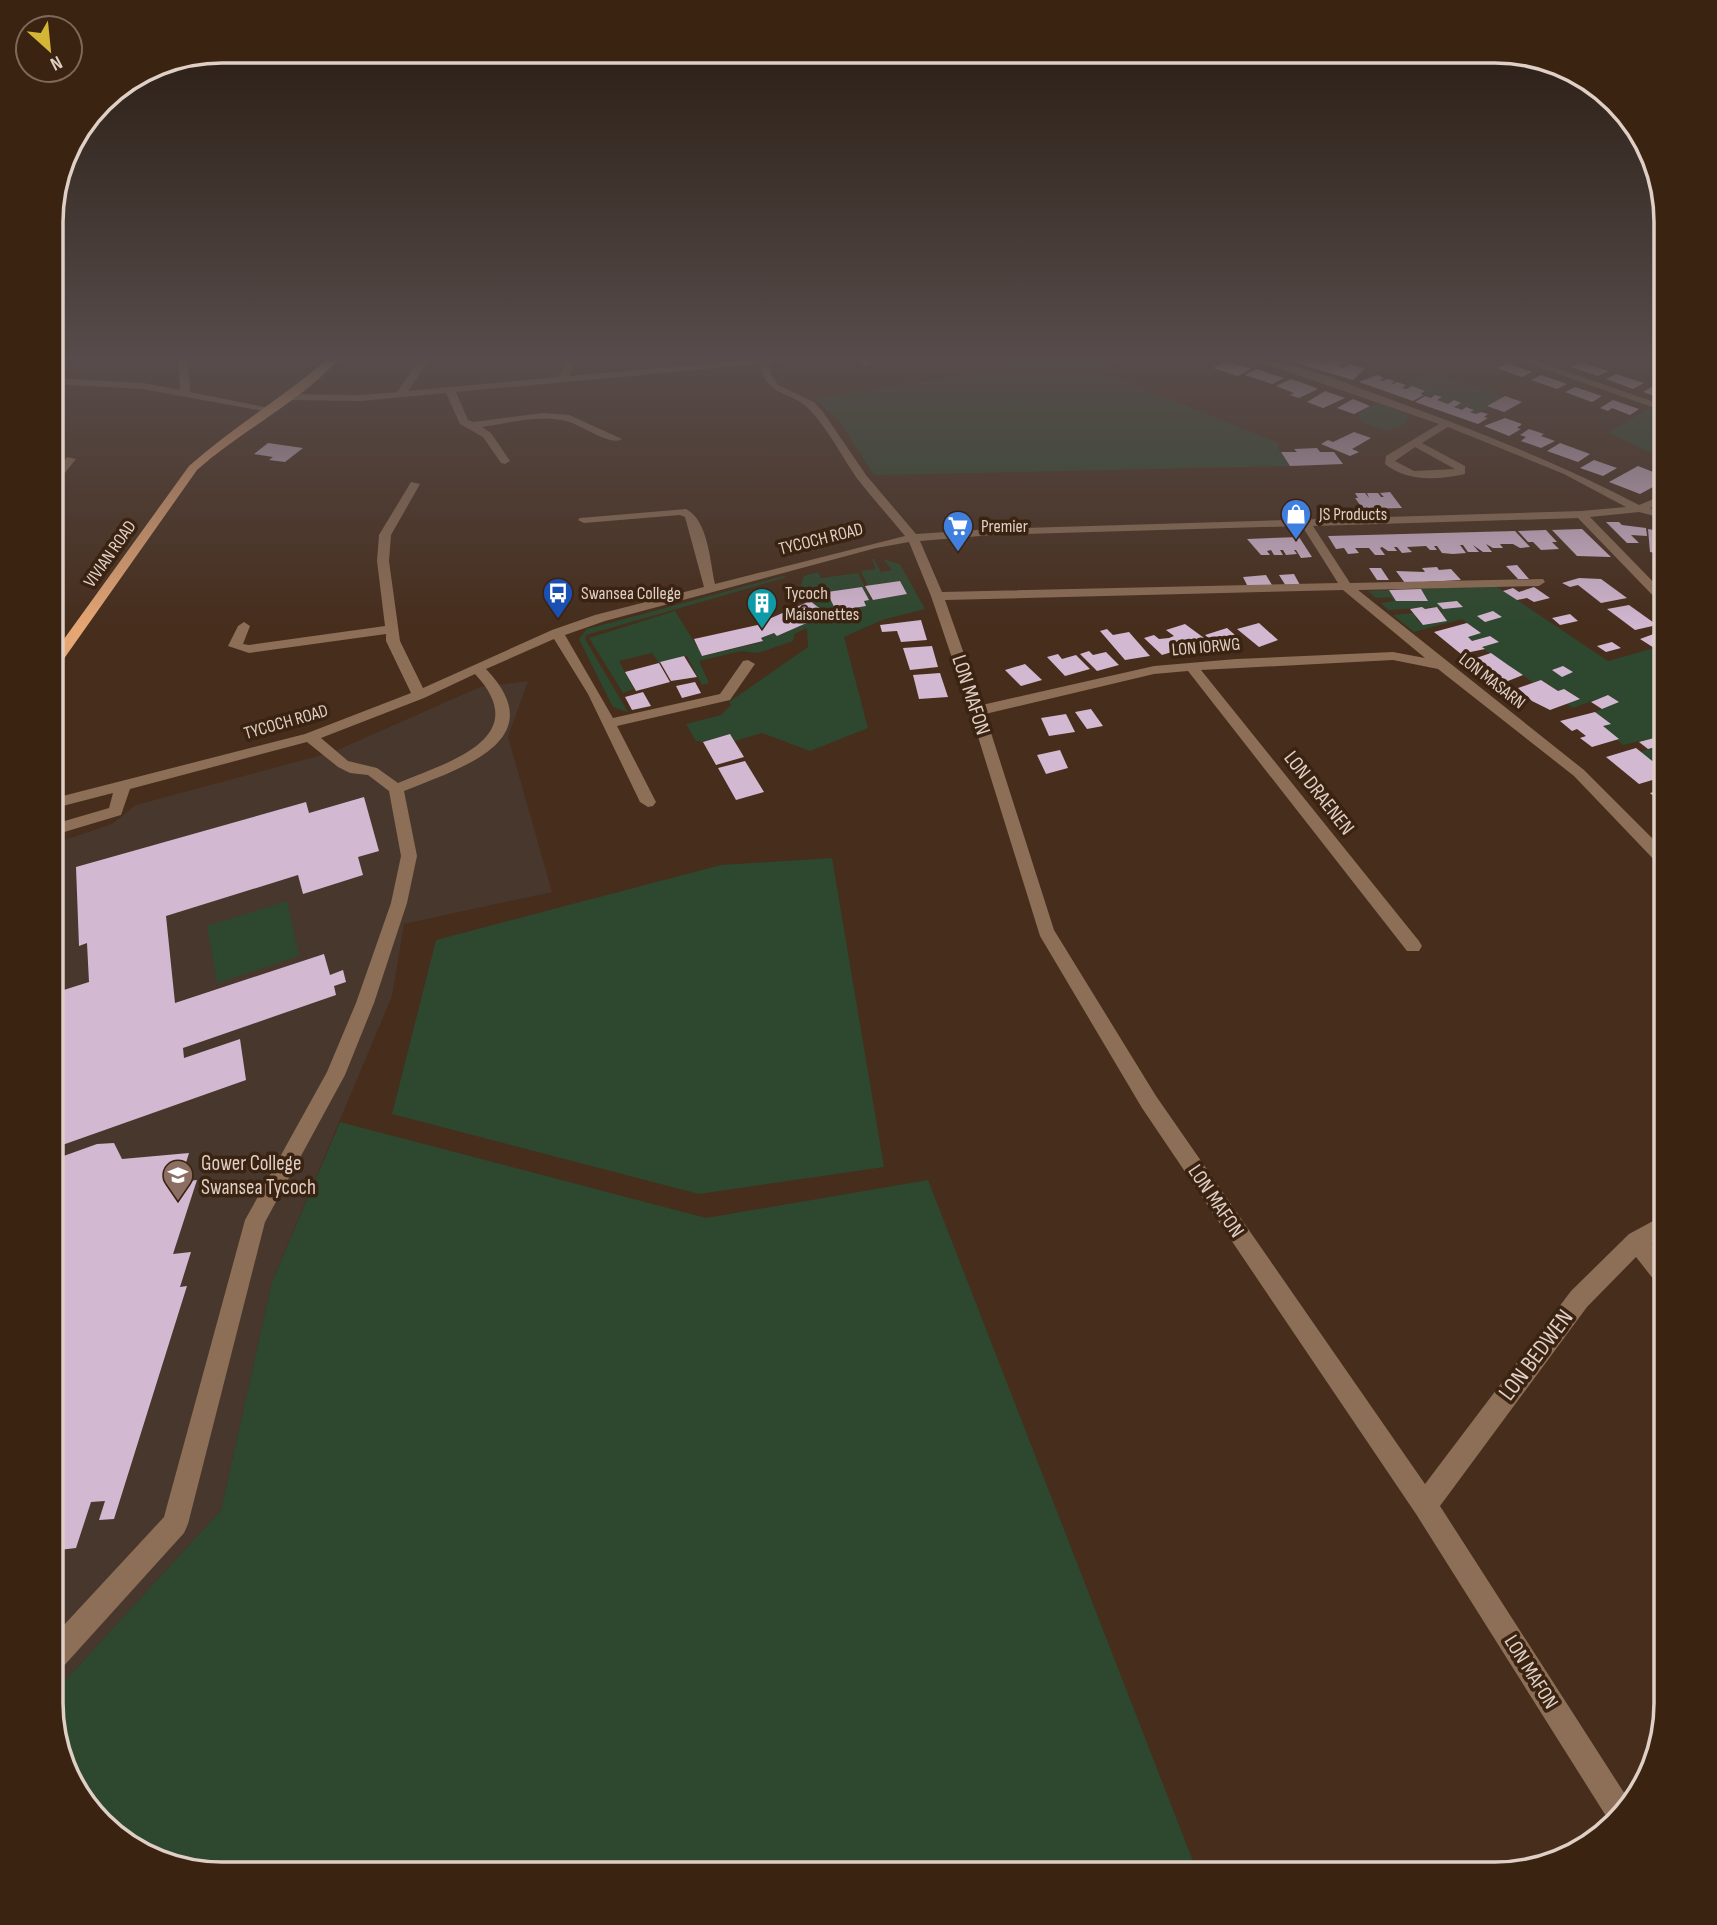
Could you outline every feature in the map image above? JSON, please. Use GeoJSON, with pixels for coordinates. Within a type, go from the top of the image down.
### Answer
{"type":"FeatureCollection","features":[{"type":"Feature","properties":{"kind":"main road","name":"VIVIAN ROAD"},"geometry":{"type":"LineString","coordinates":[[63,650],[193,468],[213,450]]}},
{"type":"Feature","properties":{"kind":"street"},"geometry":{"type":"LineString","coordinates":[[497,450],[505,461]]}},
{"type":"Feature","properties":{"kind":"street","name":"LON MAFON"},"geometry":{"type":"LineString","coordinates":[[844,450],[869,486],[913,538],[937,596],[976,711],[1046,931],[1149,1102],[1425,1505],[1616,1807]]}},
{"type":"Feature","properties":{"kind":"street"},"geometry":{"type":"LineString","coordinates":[[1406,450],[1390,458],[1390,462],[1400,473],[1409,475],[1461,472],[1461,468],[1428,450]]}},
{"type":"Feature","properties":{"kind":"street"},"geometry":{"type":"LineString","coordinates":[[1513,450],[1568,472],[1639,509],[1654,513]]}},
{"type":"Feature","properties":{"kind":"street"},"geometry":{"type":"LineString","coordinates":[[63,469],[71,459]]}},
{"type":"Feature","properties":{"kind":"street"},"geometry":{"type":"LineString","coordinates":[[415,484],[385,535],[383,561],[393,641],[419,695]]}},
{"type":"Feature","properties":{"kind":"street"},"geometry":{"type":"LineString","coordinates":[[1639,509],[1654,502]]}},
{"type":"Feature","properties":{"kind":"street","name":"TYCOCH ROAD"},"geometry":{"type":"LineString","coordinates":[[63,801],[310,737],[479,670],[557,633],[710,587],[875,545],[913,538],[992,533],[1581,514],[1639,509]]}},
{"type":"Feature","properties":{"kind":"street"},"geometry":{"type":"LineString","coordinates":[[584,520],[682,511],[690,515],[695,524],[710,587]]}},
{"type":"Feature","properties":{"kind":"street"},"geometry":{"type":"LineString","coordinates":[[1581,514],[1654,590]]}},
{"type":"Feature","properties":{"kind":"street","name":"LON MASARN"},"geometry":{"type":"LineString","coordinates":[[1304,522],[1347,587],[1579,773],[1654,850]]}},
{"type":"Feature","properties":{"kind":"street"},"geometry":{"type":"LineString","coordinates":[[937,596],[1539,582]]}},
{"type":"Feature","properties":{"kind":"street"},"geometry":{"type":"LineString","coordinates":[[244,626],[236,646],[249,649],[391,629]]}},
{"type":"Feature","properties":{"kind":"street"},"geometry":{"type":"LineString","coordinates":[[557,633],[595,694],[648,802]]}},
{"type":"Feature","properties":{"kind":"street","name":"LON IORWG"},"geometry":{"type":"LineString","coordinates":[[976,711],[1153,670],[1393,656],[1441,665]]}},
{"type":"Feature","properties":{"kind":"street"},"geometry":{"type":"LineString","coordinates":[[609,723],[725,697],[748,664]]}},
{"type":"Feature","properties":{"kind":"street","name":"LON DRAENEN"},"geometry":{"type":"LineString","coordinates":[[1192,667],[1413,946]]}},
{"type":"Feature","properties":{"kind":"street"},"geometry":{"type":"LineString","coordinates":[[396,789],[476,756],[493,744],[502,709],[499,693],[479,670]]}},
{"type":"Feature","properties":{"kind":"street"},"geometry":{"type":"LineString","coordinates":[[63,1646],[175,1524],[255,1220],[335,1075],[365,1003],[399,903],[409,856],[396,789],[372,771],[350,768],[343,764],[310,737]]}},
{"type":"Feature","properties":{"kind":"street"},"geometry":{"type":"LineString","coordinates":[[63,827],[116,811],[123,785]]}},
{"type":"Feature","properties":{"kind":"street","name":"LON BEDWEN"},"geometry":{"type":"LineString","coordinates":[[1425,1505],[1579,1299],[1637,1241],[1654,1230]]}},
{"type":"Feature","properties":{"kind":"street"},"geometry":{"type":"LineString","coordinates":[[1637,1241],[1654,1263]]}},
{"type":"Feature","properties":{"kind":"shaded area","name":"Gower College Swansea Tycoch"},"geometry":{"type":"Polygon","coordinates":[[[528,681],[508,737],[552,892],[404,924],[392,996],[272,1282],[221,1510],[63,1683],[63,841],[112,824],[136,805],[333,752],[480,687],[528,681]]]}},
{"type":"Feature","properties":{"kind":"green space"},"geometry":{"type":"Polygon","coordinates":[[[858,450],[1279,450],[1290,466],[874,475],[858,450]]]}},
{"type":"Feature","properties":{"kind":"green space"},"geometry":{"type":"Polygon","coordinates":[[[872,559],[881,572],[892,570],[883,559],[900,564],[925,609],[882,620],[844,637],[868,728],[810,751],[762,733],[735,741],[730,734],[703,742],[696,741],[686,724],[721,715],[731,705],[729,702],[808,647],[807,628],[794,634],[793,641],[758,653],[741,651],[699,661],[709,683],[702,685],[687,656],[659,663],[652,653],[619,661],[634,689],[623,693],[589,638],[675,611],[703,656],[762,642],[761,638],[774,633],[777,636],[826,613],[798,593],[804,576],[818,572],[821,578],[858,573],[871,600],[907,594],[900,581],[868,586],[861,571],[876,569],[872,559]],[[854,588],[827,592],[836,611],[841,610],[844,615],[856,613],[854,608],[866,606],[854,588]]]}},
{"type":"Feature","properties":{"kind":"green space"},"geometry":{"type":"Polygon","coordinates":[[[787,577],[586,635],[585,639],[628,712],[613,707],[579,639],[587,629],[787,577]]]}},
{"type":"Feature","properties":{"kind":"green space"},"geometry":{"type":"Polygon","coordinates":[[[1496,586],[1608,661],[1654,648],[1654,738],[1623,745],[1603,726],[1610,724],[1595,712],[1618,702],[1608,695],[1573,708],[1567,704],[1579,699],[1564,689],[1558,691],[1542,680],[1534,683],[1485,650],[1482,647],[1498,642],[1490,636],[1472,641],[1468,637],[1480,633],[1462,619],[1414,632],[1393,615],[1414,613],[1418,617],[1415,618],[1423,625],[1446,621],[1439,614],[1443,612],[1437,607],[1388,610],[1381,603],[1394,601],[1391,597],[1376,598],[1368,591],[1496,586]]]}},
{"type":"Feature","properties":{"kind":"green space"},"geometry":{"type":"Polygon","coordinates":[[[1654,748],[1654,763],[1640,752],[1654,748]]]}},
{"type":"Feature","properties":{"kind":"green space"},"geometry":{"type":"Polygon","coordinates":[[[832,858],[884,1167],[699,1194],[392,1114],[436,940],[721,865],[832,858]]]}},
{"type":"Feature","properties":{"kind":"green space"},"geometry":{"type":"Polygon","coordinates":[[[287,901],[299,956],[217,983],[207,926],[287,901]]]}},
{"type":"Feature","properties":{"kind":"green space"},"geometry":{"type":"Polygon","coordinates":[[[340,1122],[706,1218],[928,1180],[1193,1862],[212,1862],[171,1854],[134,1835],[117,1823],[96,1800],[79,1773],[66,1734],[63,1683],[221,1510],[272,1282],[340,1122]]]}},
{"type":"Feature","properties":{"kind":"building"},"geometry":{"type":"Polygon","coordinates":[[[259,450],[301,450],[285,462],[254,454],[259,450]]]}},
{"type":"Feature","properties":{"kind":"building"},"geometry":{"type":"Polygon","coordinates":[[[1295,450],[1334,452],[1343,464],[1290,466],[1281,452],[1297,452],[1295,450]]]}},
{"type":"Feature","properties":{"kind":"building"},"geometry":{"type":"Polygon","coordinates":[[[1335,450],[1359,452],[1350,456],[1335,450]]]}},
{"type":"Feature","properties":{"kind":"building"},"geometry":{"type":"Polygon","coordinates":[[[1579,450],[1590,454],[1578,462],[1547,451],[1579,450]]]}},
{"type":"Feature","properties":{"kind":"building"},"geometry":{"type":"Polygon","coordinates":[[[1594,460],[1617,468],[1603,476],[1580,468],[1594,460]]]}},
{"type":"Feature","properties":{"kind":"building"},"geometry":{"type":"Polygon","coordinates":[[[1638,466],[1654,472],[1654,486],[1640,494],[1609,482],[1638,466]]]}},
{"type":"Feature","properties":{"kind":"building"},"geometry":{"type":"Polygon","coordinates":[[[1390,492],[1402,508],[1363,509],[1355,498],[1358,498],[1355,493],[1365,493],[1369,498],[1367,493],[1378,493],[1384,497],[1380,493],[1390,492]]]}},
{"type":"Feature","properties":{"kind":"building"},"geometry":{"type":"Polygon","coordinates":[[[1606,522],[1646,528],[1647,536],[1631,535],[1639,543],[1627,543],[1606,522]]]}},
{"type":"Feature","properties":{"kind":"building"},"geometry":{"type":"Polygon","coordinates":[[[1582,529],[1611,557],[1577,556],[1552,530],[1582,529]]]}},
{"type":"Feature","properties":{"kind":"building"},"geometry":{"type":"Polygon","coordinates":[[[1648,529],[1654,530],[1654,553],[1650,552],[1648,529]]]}},
{"type":"Feature","properties":{"kind":"building"},"geometry":{"type":"Polygon","coordinates":[[[1546,530],[1557,542],[1552,542],[1559,549],[1541,550],[1533,542],[1528,542],[1518,531],[1546,530]]]}},
{"type":"Feature","properties":{"kind":"building"},"geometry":{"type":"Polygon","coordinates":[[[1515,531],[1530,547],[1500,544],[1503,548],[1493,548],[1486,544],[1492,552],[1483,552],[1473,545],[1479,552],[1468,552],[1460,545],[1466,553],[1453,554],[1442,553],[1437,546],[1434,546],[1437,550],[1430,550],[1426,546],[1407,547],[1412,552],[1402,553],[1397,547],[1394,547],[1397,551],[1380,548],[1385,555],[1375,555],[1369,548],[1355,548],[1359,553],[1348,554],[1344,548],[1336,549],[1328,536],[1515,531]]]}},
{"type":"Feature","properties":{"kind":"building"},"geometry":{"type":"Polygon","coordinates":[[[1299,537],[1312,557],[1301,558],[1296,550],[1297,554],[1286,555],[1280,550],[1283,555],[1274,555],[1271,550],[1267,551],[1270,555],[1261,555],[1247,539],[1299,537]]]}},
{"type":"Feature","properties":{"kind":"building"},"geometry":{"type":"Polygon","coordinates":[[[1517,565],[1529,579],[1518,579],[1506,566],[1517,565]]]}},
{"type":"Feature","properties":{"kind":"building"},"geometry":{"type":"Polygon","coordinates":[[[1437,567],[1439,570],[1451,569],[1461,580],[1405,583],[1396,571],[1425,572],[1422,568],[1437,567]]]}},
{"type":"Feature","properties":{"kind":"building"},"geometry":{"type":"Polygon","coordinates":[[[1369,568],[1381,568],[1389,580],[1377,580],[1369,568]]]}},
{"type":"Feature","properties":{"kind":"building"},"geometry":{"type":"Polygon","coordinates":[[[1294,574],[1300,585],[1286,586],[1279,575],[1294,574]]]}},
{"type":"Feature","properties":{"kind":"building"},"geometry":{"type":"Polygon","coordinates":[[[1266,575],[1272,585],[1247,585],[1243,577],[1266,575]]]}},
{"type":"Feature","properties":{"kind":"building"},"geometry":{"type":"Polygon","coordinates":[[[1579,578],[1601,579],[1627,598],[1601,603],[1578,585],[1570,587],[1562,583],[1579,578]]]}},
{"type":"Feature","properties":{"kind":"building"},"geometry":{"type":"Polygon","coordinates":[[[900,581],[907,594],[873,600],[865,586],[900,581]]]}},
{"type":"Feature","properties":{"kind":"building"},"geometry":{"type":"Polygon","coordinates":[[[862,587],[869,600],[864,601],[866,606],[854,608],[857,613],[844,615],[841,610],[836,611],[827,592],[862,587]]]}},
{"type":"Feature","properties":{"kind":"building"},"geometry":{"type":"Polygon","coordinates":[[[1534,587],[1550,598],[1534,602],[1527,598],[1517,600],[1503,591],[1513,588],[1519,592],[1534,587]]]}},
{"type":"Feature","properties":{"kind":"building"},"geometry":{"type":"Polygon","coordinates":[[[1421,589],[1428,601],[1396,601],[1389,590],[1421,589]]]}},
{"type":"Feature","properties":{"kind":"building","name":"Tycoch Maisonettes"},"geometry":{"type":"Polygon","coordinates":[[[810,601],[827,614],[777,636],[774,633],[761,638],[763,641],[702,656],[694,639],[762,624],[760,623],[810,601]]]}},
{"type":"Feature","properties":{"kind":"building"},"geometry":{"type":"Polygon","coordinates":[[[1457,601],[1463,607],[1443,609],[1437,603],[1457,601]]]}},
{"type":"Feature","properties":{"kind":"building"},"geometry":{"type":"Polygon","coordinates":[[[1629,605],[1654,623],[1654,626],[1635,630],[1607,609],[1629,605]]]}},
{"type":"Feature","properties":{"kind":"building"},"geometry":{"type":"Polygon","coordinates":[[[1437,607],[1447,621],[1423,625],[1410,609],[1437,607]]]}},
{"type":"Feature","properties":{"kind":"building"},"geometry":{"type":"Polygon","coordinates":[[[1493,611],[1502,617],[1485,622],[1477,616],[1493,611]]]}},
{"type":"Feature","properties":{"kind":"building"},"geometry":{"type":"Polygon","coordinates":[[[1570,614],[1578,621],[1560,625],[1552,618],[1570,614]]]}},
{"type":"Feature","properties":{"kind":"building"},"geometry":{"type":"Polygon","coordinates":[[[921,620],[927,640],[901,642],[897,631],[882,632],[880,625],[921,620]]]}},
{"type":"Feature","properties":{"kind":"building"},"geometry":{"type":"Polygon","coordinates":[[[1259,623],[1278,640],[1259,647],[1237,629],[1259,623]]]}},
{"type":"Feature","properties":{"kind":"building"},"geometry":{"type":"Polygon","coordinates":[[[1467,623],[1481,633],[1468,637],[1472,641],[1490,636],[1499,642],[1482,647],[1485,649],[1461,654],[1434,632],[1467,623]]]}},
{"type":"Feature","properties":{"kind":"building"},"geometry":{"type":"Polygon","coordinates":[[[1185,624],[1215,646],[1193,653],[1177,639],[1185,648],[1162,655],[1144,638],[1154,635],[1159,639],[1169,638],[1174,636],[1166,630],[1185,624]]]}},
{"type":"Feature","properties":{"kind":"building"},"geometry":{"type":"Polygon","coordinates":[[[1227,628],[1242,641],[1220,648],[1205,635],[1227,628]]]}},
{"type":"Feature","properties":{"kind":"building"},"geometry":{"type":"Polygon","coordinates":[[[1107,629],[1113,635],[1129,632],[1150,656],[1125,660],[1100,631],[1107,629]]]}},
{"type":"Feature","properties":{"kind":"building"},"geometry":{"type":"Polygon","coordinates":[[[1654,634],[1654,648],[1640,639],[1654,634]]]}},
{"type":"Feature","properties":{"kind":"building"},"geometry":{"type":"Polygon","coordinates":[[[1612,642],[1621,648],[1606,652],[1597,646],[1612,642]]]}},
{"type":"Feature","properties":{"kind":"building"},"geometry":{"type":"Polygon","coordinates":[[[932,646],[938,667],[910,670],[903,648],[932,646]]]}},
{"type":"Feature","properties":{"kind":"building"},"geometry":{"type":"Polygon","coordinates":[[[1089,651],[1093,655],[1106,652],[1119,665],[1097,671],[1080,654],[1089,651]]]}},
{"type":"Feature","properties":{"kind":"building"},"geometry":{"type":"Polygon","coordinates":[[[1491,653],[1523,675],[1503,683],[1470,660],[1491,653]]]}},
{"type":"Feature","properties":{"kind":"building"},"geometry":{"type":"Polygon","coordinates":[[[1058,654],[1062,659],[1076,655],[1090,669],[1065,676],[1047,657],[1058,654]]]}},
{"type":"Feature","properties":{"kind":"building"},"geometry":{"type":"Polygon","coordinates":[[[684,656],[697,677],[671,681],[660,662],[684,656]]]}},
{"type":"Feature","properties":{"kind":"building"},"geometry":{"type":"Polygon","coordinates":[[[659,663],[670,682],[636,691],[625,672],[659,663]]]}},
{"type":"Feature","properties":{"kind":"building"},"geometry":{"type":"Polygon","coordinates":[[[1025,664],[1042,680],[1021,686],[1005,670],[1025,664]]]}},
{"type":"Feature","properties":{"kind":"building"},"geometry":{"type":"Polygon","coordinates":[[[1563,666],[1573,672],[1562,677],[1552,670],[1563,666]]]}},
{"type":"Feature","properties":{"kind":"building"},"geometry":{"type":"Polygon","coordinates":[[[940,673],[948,697],[919,699],[913,675],[940,673]]]}},
{"type":"Feature","properties":{"kind":"building"},"geometry":{"type":"Polygon","coordinates":[[[1541,680],[1558,691],[1564,689],[1580,699],[1550,710],[1532,701],[1518,688],[1541,680]]]}},
{"type":"Feature","properties":{"kind":"building"},"geometry":{"type":"Polygon","coordinates":[[[695,682],[701,693],[682,698],[676,686],[695,682]]]}},
{"type":"Feature","properties":{"kind":"building"},"geometry":{"type":"Polygon","coordinates":[[[643,692],[651,706],[632,710],[625,697],[643,692]]]}},
{"type":"Feature","properties":{"kind":"building"},"geometry":{"type":"Polygon","coordinates":[[[1608,695],[1619,702],[1602,709],[1591,702],[1608,695]]]}},
{"type":"Feature","properties":{"kind":"building"},"geometry":{"type":"Polygon","coordinates":[[[1091,709],[1103,726],[1087,729],[1075,712],[1091,709]]]}},
{"type":"Feature","properties":{"kind":"building"},"geometry":{"type":"Polygon","coordinates":[[[1595,712],[1611,724],[1603,726],[1619,739],[1592,747],[1580,738],[1586,736],[1577,729],[1572,731],[1560,721],[1595,712]]]}},
{"type":"Feature","properties":{"kind":"building"},"geometry":{"type":"Polygon","coordinates":[[[1066,714],[1075,732],[1049,736],[1041,718],[1066,714]]]}},
{"type":"Feature","properties":{"kind":"building"},"geometry":{"type":"Polygon","coordinates":[[[730,734],[744,757],[716,765],[703,742],[730,734]]]}},
{"type":"Feature","properties":{"kind":"building"},"geometry":{"type":"Polygon","coordinates":[[[1654,738],[1654,747],[1648,749],[1639,742],[1654,738]]]}},
{"type":"Feature","properties":{"kind":"building"},"geometry":{"type":"Polygon","coordinates":[[[1636,748],[1654,762],[1654,780],[1639,784],[1606,757],[1636,748]]]}},
{"type":"Feature","properties":{"kind":"building"},"geometry":{"type":"Polygon","coordinates":[[[1060,750],[1068,768],[1046,774],[1037,755],[1060,750]]]}},
{"type":"Feature","properties":{"kind":"building"},"geometry":{"type":"Polygon","coordinates":[[[745,761],[764,792],[736,800],[718,768],[745,761]]]}},
{"type":"Feature","properties":{"kind":"building"},"geometry":{"type":"Polygon","coordinates":[[[364,797],[379,851],[358,857],[363,875],[303,894],[298,875],[166,916],[175,1003],[324,954],[330,975],[343,970],[346,982],[334,986],[336,995],[183,1048],[184,1058],[240,1039],[246,1080],[63,1145],[63,990],[89,982],[87,943],[79,946],[76,867],[306,802],[309,813],[364,797]]]}},
{"type":"Feature","properties":{"kind":"building"},"geometry":{"type":"Polygon","coordinates":[[[114,1143],[122,1159],[189,1153],[180,1182],[197,1180],[173,1254],[191,1252],[180,1287],[187,1286],[114,1519],[99,1520],[105,1501],[91,1502],[76,1548],[63,1550],[63,1156],[97,1144],[114,1143]]]}},
{"type":"Feature","properties":{"kind":"place","name":"JS Products"},"geometry":{"type":"Point","coordinates":[1296,541]}},
{"type":"Feature","properties":{"kind":"place","name":"Premier"},"geometry":{"type":"Point","coordinates":[958,553]}},
{"type":"Feature","properties":{"kind":"place","name":"Swansea College"},"geometry":{"type":"Point","coordinates":[558,620]}},
{"type":"Feature","properties":{"kind":"place","name":"Tycoch Maisonettes"},"geometry":{"type":"Point","coordinates":[762,630]}},
{"type":"Feature","properties":{"kind":"place","name":"Gower College Swansea Tycoch"},"geometry":{"type":"Point","coordinates":[178,1202]}}]}
